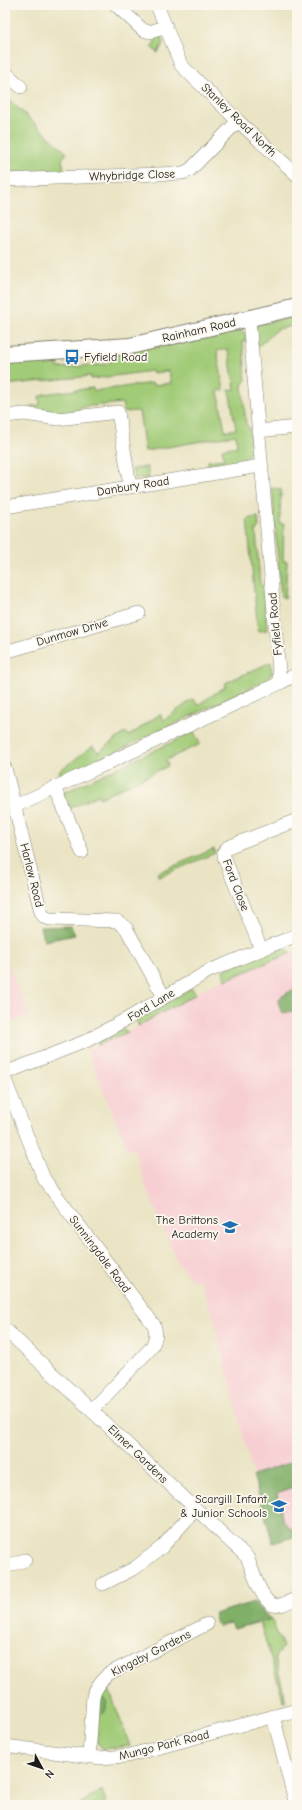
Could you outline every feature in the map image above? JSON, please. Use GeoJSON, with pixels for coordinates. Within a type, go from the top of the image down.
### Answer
{"type":"FeatureCollection","features":[{"type":"Feature","properties":{"kind":"main road","name":"Rainham Road"},"geometry":{"type":"LineString","coordinates":[[5,354],[130,346],[297,307]]}},
{"type":"Feature","properties":{"kind":"street"},"geometry":{"type":"LineString","coordinates":[[116,5],[143,30],[150,32],[166,26],[157,5]]}},
{"type":"Feature","properties":{"kind":"street","name":"Stanley Road North"},"geometry":{"type":"LineString","coordinates":[[166,26],[182,65],[238,121],[297,175]]}},
{"type":"Feature","properties":{"kind":"street"},"geometry":{"type":"LineString","coordinates":[[5,72],[20,87]]}},
{"type":"Feature","properties":{"kind":"street","name":"Whybridge Close"},"geometry":{"type":"LineString","coordinates":[[5,180],[183,173],[190,170],[238,121]]}},
{"type":"Feature","properties":{"kind":"street","name":"Fyfield Road"},"geometry":{"type":"LineString","coordinates":[[249,319],[256,386],[258,431],[280,682]]}},
{"type":"Feature","properties":{"kind":"street"},"geometry":{"type":"LineString","coordinates":[[5,416],[25,414],[58,419],[118,412],[130,486]]}},
{"type":"Feature","properties":{"kind":"street"},"geometry":{"type":"LineString","coordinates":[[258,431],[297,427]]}},
{"type":"Feature","properties":{"kind":"street","name":"Danbury Road"},"geometry":{"type":"LineString","coordinates":[[5,507],[261,466]]}},
{"type":"Feature","properties":{"kind":"street","name":"Dunmow Drive"},"geometry":{"type":"LineString","coordinates":[[5,652],[139,613]]}},
{"type":"Feature","properties":{"kind":"street"},"geometry":{"type":"LineString","coordinates":[[15,806],[297,674]]}},
{"type":"Feature","properties":{"kind":"street","name":"Harlow Road"},"geometry":{"type":"LineString","coordinates":[[5,768],[41,912],[44,916],[50,919],[117,921],[126,928],[164,997]]}},
{"type":"Feature","properties":{"kind":"street"},"geometry":{"type":"LineString","coordinates":[[55,787],[82,852]]}},
{"type":"Feature","properties":{"kind":"street","name":"Ford Close"},"geometry":{"type":"LineString","coordinates":[[261,949],[224,857],[224,852],[228,847],[297,820]]}},
{"type":"Feature","properties":{"kind":"street","name":"Ford Lane"},"geometry":{"type":"LineString","coordinates":[[5,1073],[98,1035],[209,971],[297,935]]}},
{"type":"Feature","properties":{"kind":"street","name":"Sunningdale Road"},"geometry":{"type":"LineString","coordinates":[[5,1080],[44,1179],[154,1325],[156,1333],[155,1340],[151,1348],[92,1410]]}},
{"type":"Feature","properties":{"kind":"street","name":"Elmer Gardens"},"geometry":{"type":"LineString","coordinates":[[5,1329],[247,1556],[264,1598],[276,1605],[297,1598]]}},
{"type":"Feature","properties":{"kind":"street"},"geometry":{"type":"LineString","coordinates":[[103,1584],[135,1568],[162,1547],[196,1509]]}},
{"type":"Feature","properties":{"kind":"street"},"geometry":{"type":"LineString","coordinates":[[5,1567],[25,1560]]}},
{"type":"Feature","properties":{"kind":"street","name":"Kingaby Gardens"},"geometry":{"type":"LineString","coordinates":[[89,1757],[93,1696],[95,1690],[103,1679],[108,1674],[207,1624]]}},
{"type":"Feature","properties":{"kind":"street","name":"Mungo Park Road"},"geometry":{"type":"LineString","coordinates":[[5,1746],[100,1758],[127,1756],[297,1710]]}},
{"type":"Feature","properties":{"kind":"street"},"geometry":{"type":"LineString","coordinates":[[273,1716],[296,1805]]}},
{"type":"Feature","properties":{"kind":"shaded area","name":"The Brittons Academy"},"geometry":{"type":"Polygon","coordinates":[[[297,951],[297,1536],[273,1543],[253,1475],[213,1316],[199,1278],[194,1282],[178,1263],[147,1190],[134,1148],[128,1150],[87,1050],[124,1034],[211,985],[297,951]]]}},
{"type":"Feature","properties":{"kind":"shaded area"},"geometry":{"type":"Polygon","coordinates":[[[5,958],[30,1016],[5,1025],[5,958]]]}},
{"type":"Feature","properties":{"kind":"green space"},"geometry":{"type":"Polygon","coordinates":[[[161,36],[163,43],[158,53],[151,47],[155,42],[156,37],[161,36]]]}},
{"type":"Feature","properties":{"kind":"green space"},"geometry":{"type":"Polygon","coordinates":[[[5,96],[67,153],[62,159],[64,171],[5,173],[5,96]]]}},
{"type":"Feature","properties":{"kind":"green space"},"geometry":{"type":"Polygon","coordinates":[[[297,316],[297,325],[278,329],[257,347],[255,328],[258,324],[297,316]]]}},
{"type":"Feature","properties":{"kind":"green space"},"geometry":{"type":"Polygon","coordinates":[[[238,328],[244,332],[247,340],[243,341],[246,380],[242,385],[246,424],[249,427],[252,451],[240,463],[209,468],[208,461],[224,459],[222,449],[237,446],[236,435],[145,451],[139,411],[124,412],[122,403],[83,407],[79,412],[63,414],[31,410],[31,406],[40,405],[39,396],[43,396],[43,394],[93,388],[94,391],[152,383],[153,385],[171,383],[169,371],[153,373],[152,371],[91,379],[91,376],[5,385],[5,361],[57,357],[58,368],[108,364],[117,353],[238,328]],[[228,349],[217,351],[224,390],[218,391],[225,431],[236,429],[229,390],[235,389],[228,349]]]}},
{"type":"Feature","properties":{"kind":"green space"},"geometry":{"type":"Polygon","coordinates":[[[147,467],[149,478],[135,479],[132,469],[147,467]]]}},
{"type":"Feature","properties":{"kind":"green space"},"geometry":{"type":"Polygon","coordinates":[[[272,488],[281,489],[280,524],[284,524],[283,561],[287,561],[285,598],[281,597],[272,488]]]}},
{"type":"Feature","properties":{"kind":"green space"},"geometry":{"type":"Polygon","coordinates":[[[258,517],[259,526],[256,531],[260,584],[264,587],[267,630],[258,631],[247,519],[258,517]]]}},
{"type":"Feature","properties":{"kind":"green space"},"geometry":{"type":"Polygon","coordinates":[[[271,662],[272,673],[267,680],[61,778],[59,771],[93,746],[98,752],[126,732],[129,736],[160,714],[164,720],[193,699],[198,705],[226,686],[225,683],[271,662]]]}},
{"type":"Feature","properties":{"kind":"green space"},"geometry":{"type":"Polygon","coordinates":[[[194,732],[200,744],[166,760],[168,766],[100,798],[98,795],[67,810],[61,794],[194,732]]]}},
{"type":"Feature","properties":{"kind":"green space"},"geometry":{"type":"Polygon","coordinates":[[[214,849],[215,853],[159,877],[157,873],[214,849]]]}},
{"type":"Feature","properties":{"kind":"green space"},"geometry":{"type":"Polygon","coordinates":[[[71,926],[75,935],[44,941],[40,927],[71,926]]]}},
{"type":"Feature","properties":{"kind":"green space"},"geometry":{"type":"Polygon","coordinates":[[[284,946],[291,953],[225,980],[223,970],[284,946]]]}},
{"type":"Feature","properties":{"kind":"green space"},"geometry":{"type":"Polygon","coordinates":[[[297,987],[297,1010],[284,1013],[281,1011],[278,1001],[281,997],[297,987]]]}},
{"type":"Feature","properties":{"kind":"green space"},"geometry":{"type":"Polygon","coordinates":[[[191,988],[196,994],[138,1026],[137,1019],[191,988]]]}},
{"type":"Feature","properties":{"kind":"green space"},"geometry":{"type":"Polygon","coordinates":[[[122,1029],[128,1032],[98,1045],[96,1041],[122,1029]]]}},
{"type":"Feature","properties":{"kind":"green space","name":"Scargill Infant & Junior Schools"},"geometry":{"type":"Polygon","coordinates":[[[297,1460],[297,1486],[277,1493],[283,1521],[292,1529],[297,1526],[297,1536],[273,1543],[253,1475],[297,1460]]]}},
{"type":"Feature","properties":{"kind":"green space"},"geometry":{"type":"Polygon","coordinates":[[[254,1602],[271,1619],[234,1629],[229,1623],[218,1627],[214,1614],[254,1602]]]}},
{"type":"Feature","properties":{"kind":"green space"},"geometry":{"type":"Polygon","coordinates":[[[271,1619],[283,1647],[275,1657],[286,1702],[284,1702],[260,1622],[271,1619]]]}},
{"type":"Feature","properties":{"kind":"green space"},"geometry":{"type":"Polygon","coordinates":[[[107,1684],[130,1746],[103,1749],[96,1741],[100,1695],[107,1684]]]}},
{"type":"Feature","properties":{"kind":"green space"},"geometry":{"type":"Polygon","coordinates":[[[100,1695],[108,1703],[104,1713],[98,1715],[100,1695]]]}},
{"type":"Feature","properties":{"kind":"green space"},"geometry":{"type":"Polygon","coordinates":[[[102,1790],[107,1805],[78,1805],[102,1790]]]}},
{"type":"Feature","properties":{"kind":"place","name":"Fyfield Road"},"geometry":{"type":"Point","coordinates":[72,357]}},
{"type":"Feature","properties":{"kind":"place","name":"The Brittons Academy"},"geometry":{"type":"Point","coordinates":[230,1227]}},
{"type":"Feature","properties":{"kind":"place","name":"Scargill Infant & Junior Schools"},"geometry":{"type":"Point","coordinates":[279,1506]}}]}
